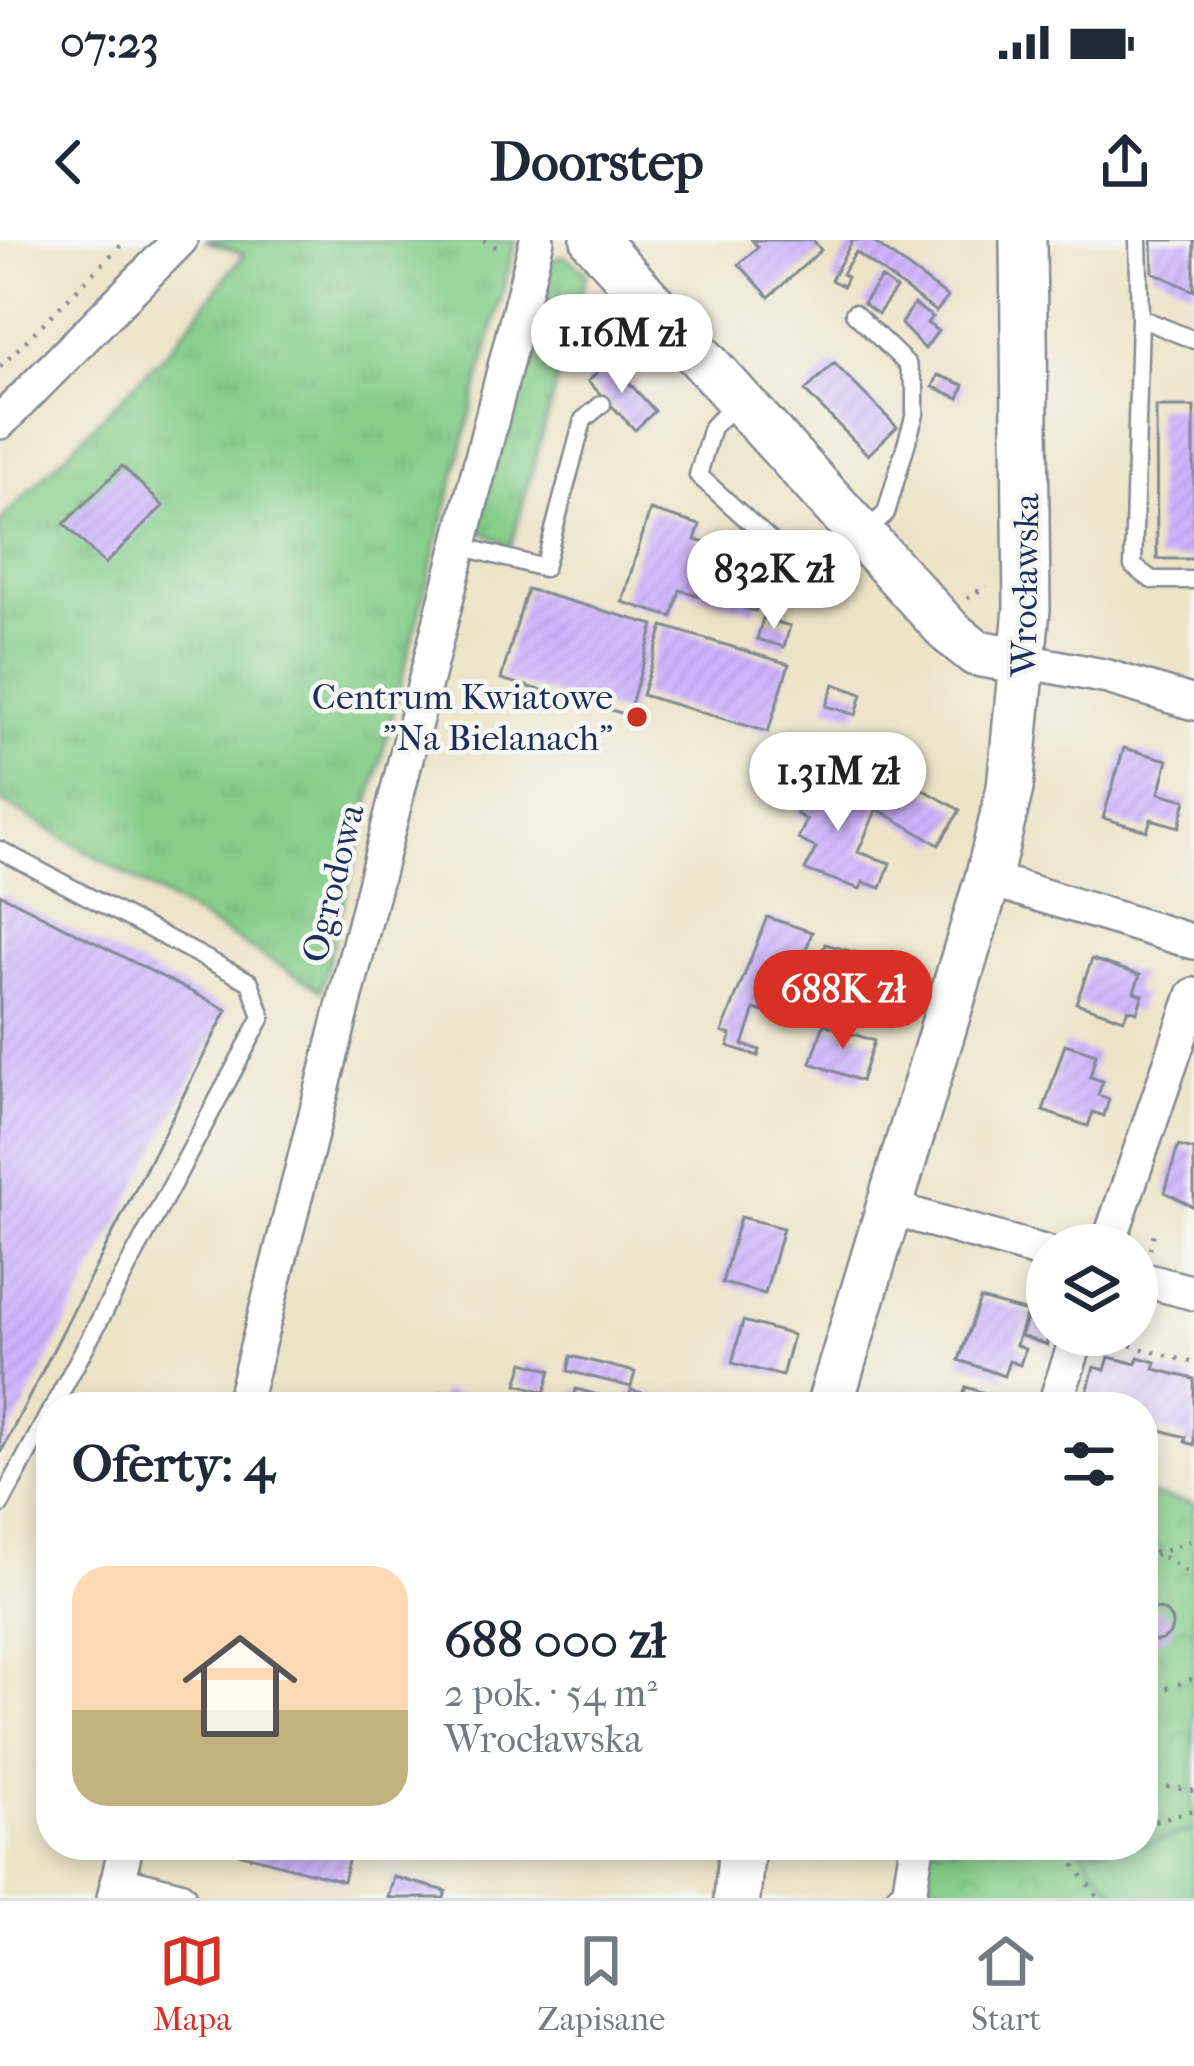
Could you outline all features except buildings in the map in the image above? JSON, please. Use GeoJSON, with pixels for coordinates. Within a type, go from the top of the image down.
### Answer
{"type":"FeatureCollection","features":[{"type":"Feature","properties":{"kind":"main road"},"geometry":{"type":"LineString","coordinates":[[593,240],[950,632],[976,653],[1025,662]]}},
{"type":"Feature","properties":{"kind":"main road","name":"Wrocławska"},"geometry":{"type":"LineString","coordinates":[[833,1392],[988,879],[1010,788],[1025,662],[1023,240]]}},
{"type":"Feature","properties":{"kind":"main road"},"geometry":{"type":"LineString","coordinates":[[737,1898],[741,1860]]}},
{"type":"Feature","properties":{"kind":"street"},"geometry":{"type":"LineString","coordinates":[[0,422],[180,240]]}},
{"type":"Feature","properties":{"kind":"street","name":"Ogrodowa"},"geometry":{"type":"LineString","coordinates":[[246,1392],[456,545],[537,240]]}},
{"type":"Feature","properties":{"kind":"street"},"geometry":{"type":"LineString","coordinates":[[1025,662],[1108,677],[1194,703]]}},
{"type":"Feature","properties":{"kind":"street"},"geometry":{"type":"LineString","coordinates":[[988,879],[1194,942]]}},
{"type":"Feature","properties":{"kind":"street"},"geometry":{"type":"LineString","coordinates":[[1115,1224],[1194,995]]}},
{"type":"Feature","properties":{"kind":"street"},"geometry":{"type":"LineString","coordinates":[[886,1207],[1026,1247]]}},
{"type":"Feature","properties":{"kind":"street"},"geometry":{"type":"LineString","coordinates":[[1158,1284],[1194,1293]]}},
{"type":"Feature","properties":{"kind":"street"},"geometry":{"type":"LineString","coordinates":[[1059,1392],[1071,1356]]}},
{"type":"Feature","properties":{"kind":"street"},"geometry":{"type":"LineString","coordinates":[[122,1860],[115,1890],[179,1898]]}},
{"type":"Feature","properties":{"kind":"street"},"geometry":{"type":"LineString","coordinates":[[903,1898],[909,1894],[915,1860]]}},
{"type":"Feature","properties":{"kind":"lane"},"geometry":{"type":"LineString","coordinates":[[1138,240],[1133,566],[1152,580],[1194,580]]}},
{"type":"Feature","properties":{"kind":"lane"},"geometry":{"type":"LineString","coordinates":[[740,400],[712,427],[698,475],[814,580],[866,537],[886,513],[908,451],[915,386],[907,364],[854,313]]}},
{"type":"Feature","properties":{"kind":"lane"},"geometry":{"type":"LineString","coordinates":[[1140,318],[1194,340]]}},
{"type":"Feature","properties":{"kind":"lane"},"geometry":{"type":"LineString","coordinates":[[456,545],[544,568],[583,420],[602,404]]}},
{"type":"Feature","properties":{"kind":"lane"},"geometry":{"type":"LineString","coordinates":[[0,850],[250,982],[262,1017],[61,1392]]}},
{"type":"Feature","properties":{"kind":"lane"},"geometry":{"type":"LineString","coordinates":[[0,1505],[36,1438]]}},
{"type":"Feature","properties":{"kind":"path"},"geometry":{"type":"LineString","coordinates":[[0,367],[125,240]]}},
{"type":"Feature","properties":{"kind":"path"},"geometry":{"type":"LineString","coordinates":[[1158,1353],[1194,1363]]}},
{"type":"Feature","properties":{"kind":"path"},"geometry":{"type":"LineString","coordinates":[[1158,1552],[1194,1539]]}},
{"type":"Feature","properties":{"kind":"path"},"geometry":{"type":"LineString","coordinates":[[1158,1553],[1194,1576]]}},
{"type":"Feature","properties":{"kind":"path"},"geometry":{"type":"LineString","coordinates":[[1158,1690],[1194,1678]]}},
{"type":"Feature","properties":{"kind":"path"},"geometry":{"type":"LineString","coordinates":[[1158,1786],[1194,1791]]}},
{"type":"Feature","properties":{"kind":"path"},"geometry":{"type":"LineString","coordinates":[[1158,1820],[1194,1810]]}},
{"type":"Feature","properties":{"kind":"path"},"geometry":{"type":"LineString","coordinates":[[1071,1860],[1098,1898]]}},
{"type":"Feature","properties":{"kind":"green space"},"geometry":{"type":"Polygon","coordinates":[[[204,240],[516,240],[321,990],[0,800],[0,521],[174,344],[244,254],[204,240]]]}},
{"type":"Feature","properties":{"kind":"green space"},"geometry":{"type":"Polygon","coordinates":[[[563,255],[587,272],[511,546],[479,530],[543,277],[549,263],[563,255]]]}},
{"type":"Feature","properties":{"kind":"green space"},"geometry":{"type":"Polygon","coordinates":[[[1158,1496],[1194,1504],[1194,1898],[932,1898],[929,1860],[1158,1860],[1158,1496]]]}},
{"type":"Feature","properties":{"kind":"green space"},"geometry":{"type":"Polygon","coordinates":[[[1194,1830],[1194,1898],[1120,1898],[1089,1860],[1158,1860],[1158,1841],[1194,1830]]]}},
{"type":"Feature","properties":{"kind":"place","name":"Centrum Kwiatowe \"Na Bielanach\""},"geometry":{"type":"Point","coordinates":[637,717]}}]}
